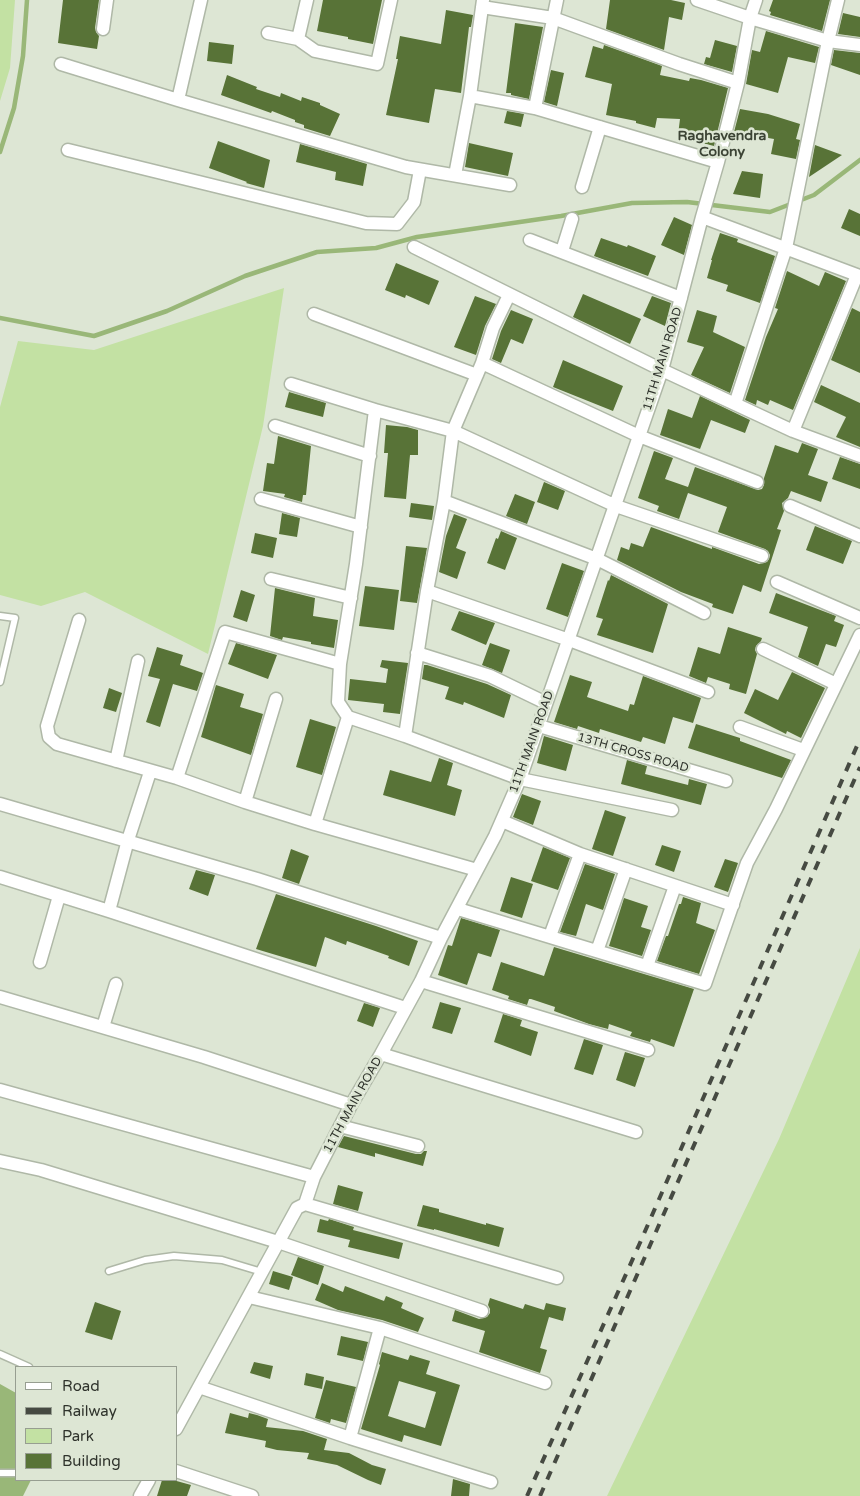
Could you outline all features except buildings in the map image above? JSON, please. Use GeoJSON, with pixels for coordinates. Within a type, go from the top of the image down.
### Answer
{"type":"FeatureCollection","features":[{"type":"Feature","properties":{"kind":"street"},"geometry":{"type":"LineString","coordinates":[[103,29],[107,0]]}},
{"type":"Feature","properties":{"kind":"street"},"geometry":{"type":"LineString","coordinates":[[178,100],[201,0]]}},
{"type":"Feature","properties":{"kind":"street"},"geometry":{"type":"LineString","coordinates":[[298,39],[307,0]]}},
{"type":"Feature","properties":{"kind":"street"},"geometry":{"type":"LineString","coordinates":[[268,33],[298,39],[315,51],[377,64],[391,0]]}},
{"type":"Feature","properties":{"kind":"street"},"geometry":{"type":"LineString","coordinates":[[535,108],[557,0]]}},
{"type":"Feature","properties":{"kind":"street"},"geometry":{"type":"LineString","coordinates":[[697,0],[828,41],[860,44]]}},
{"type":"Feature","properties":{"kind":"street","name":"11TH MAIN ROAD"},"geometry":{"type":"LineString","coordinates":[[178,1425],[297,1208],[305,1204],[314,1177],[458,909],[502,821],[520,779],[598,559],[662,370],[718,162],[738,83],[750,18],[756,0]]}},
{"type":"Feature","properties":{"kind":"street"},"geometry":{"type":"LineString","coordinates":[[735,404],[786,248],[838,0]]}},
{"type":"Feature","properties":{"kind":"street"},"geometry":{"type":"LineString","coordinates":[[455,175],[470,96],[482,4],[553,18],[679,64],[738,83]]}},
{"type":"Feature","properties":{"kind":"street"},"geometry":{"type":"LineString","coordinates":[[61,64],[406,167],[510,185]]}},
{"type":"Feature","properties":{"kind":"street"},"geometry":{"type":"LineString","coordinates":[[470,96],[535,108],[718,162]]}},
{"type":"Feature","properties":{"kind":"street"},"geometry":{"type":"LineString","coordinates":[[582,187],[600,127]]}},
{"type":"Feature","properties":{"kind":"street"},"geometry":{"type":"LineString","coordinates":[[68,150],[366,223],[397,224],[414,202],[420,170]]}},
{"type":"Feature","properties":{"kind":"street"},"geometry":{"type":"LineString","coordinates":[[702,217],[859,272],[793,431]]}},
{"type":"Feature","properties":{"kind":"street"},"geometry":{"type":"LineString","coordinates":[[562,251],[572,219]]}},
{"type":"Feature","properties":{"kind":"street"},"geometry":{"type":"LineString","coordinates":[[530,240],[681,298]]}},
{"type":"Feature","properties":{"kind":"street"},"geometry":{"type":"LineString","coordinates":[[414,247],[662,370],[793,431],[860,456]]}},
{"type":"Feature","properties":{"kind":"street"},"geometry":{"type":"LineString","coordinates":[[405,736],[427,591],[444,501],[453,431],[480,369],[493,328],[509,295]]}},
{"type":"Feature","properties":{"kind":"street"},"geometry":{"type":"LineString","coordinates":[[314,314],[480,369],[639,436],[757,482]]}},
{"type":"Feature","properties":{"kind":"street"},"geometry":{"type":"LineString","coordinates":[[291,384],[375,410],[453,431],[616,506],[762,556]]}},
{"type":"Feature","properties":{"kind":"street"},"geometry":{"type":"LineString","coordinates":[[375,410],[340,664],[338,702],[348,717],[520,779],[672,810]]}},
{"type":"Feature","properties":{"kind":"street"},"geometry":{"type":"LineString","coordinates":[[276,426],[370,456]]}},
{"type":"Feature","properties":{"kind":"street"},"geometry":{"type":"LineString","coordinates":[[261,499],[360,527]]}},
{"type":"Feature","properties":{"kind":"street"},"geometry":{"type":"LineString","coordinates":[[444,501],[598,559],[704,612]]}},
{"type":"Feature","properties":{"kind":"street"},"geometry":{"type":"LineString","coordinates":[[790,506],[860,536]]}},
{"type":"Feature","properties":{"kind":"street"},"geometry":{"type":"LineString","coordinates":[[271,579],[350,598]]}},
{"type":"Feature","properties":{"kind":"street"},"geometry":{"type":"LineString","coordinates":[[777,582],[860,618]]}},
{"type":"Feature","properties":{"kind":"street"},"geometry":{"type":"LineString","coordinates":[[427,591],[569,640],[708,692]]}},
{"type":"Feature","properties":{"kind":"street"},"geometry":{"type":"LineString","coordinates":[[79,620],[47,726],[49,737],[57,744],[150,772],[177,778],[315,824],[477,870]]}},
{"type":"Feature","properties":{"kind":"street"},"geometry":{"type":"LineString","coordinates":[[177,778],[224,632],[340,664]]}},
{"type":"Feature","properties":{"kind":"street"},"geometry":{"type":"LineString","coordinates":[[458,909],[705,984],[748,863],[860,635]]}},
{"type":"Feature","properties":{"kind":"street"},"geometry":{"type":"LineString","coordinates":[[763,649],[836,684]]}},
{"type":"Feature","properties":{"kind":"street"},"geometry":{"type":"LineString","coordinates":[[417,653],[490,676],[546,703]]}},
{"type":"Feature","properties":{"kind":"street"},"geometry":{"type":"LineString","coordinates":[[116,761],[138,661]]}},
{"type":"Feature","properties":{"kind":"street"},"geometry":{"type":"LineString","coordinates":[[245,802],[276,699]]}},
{"type":"Feature","properties":{"kind":"street"},"geometry":{"type":"LineString","coordinates":[[315,824],[348,717]]}},
{"type":"Feature","properties":{"kind":"street","name":"13TH CROSS ROAD"},"geometry":{"type":"LineString","coordinates":[[539,726],[726,781]]}},
{"type":"Feature","properties":{"kind":"street"},"geometry":{"type":"LineString","coordinates":[[740,727],[803,750]]}},
{"type":"Feature","properties":{"kind":"street"},"geometry":{"type":"LineString","coordinates":[[109,911],[128,840],[150,772]]}},
{"type":"Feature","properties":{"kind":"street"},"geometry":{"type":"LineString","coordinates":[[0,804],[257,879],[441,938]]}},
{"type":"Feature","properties":{"kind":"street"},"geometry":{"type":"LineString","coordinates":[[502,821],[580,854],[733,905]]}},
{"type":"Feature","properties":{"kind":"street"},"geometry":{"type":"LineString","coordinates":[[550,936],[580,854]]}},
{"type":"Feature","properties":{"kind":"street"},"geometry":{"type":"LineString","coordinates":[[597,951],[626,869]]}},
{"type":"Feature","properties":{"kind":"street"},"geometry":{"type":"LineString","coordinates":[[0,877],[405,1008]]}},
{"type":"Feature","properties":{"kind":"street"},"geometry":{"type":"LineString","coordinates":[[646,966],[675,886]]}},
{"type":"Feature","properties":{"kind":"street"},"geometry":{"type":"LineString","coordinates":[[40,962],[59,896]]}},
{"type":"Feature","properties":{"kind":"street"},"geometry":{"type":"LineString","coordinates":[[420,981],[648,1050]]}},
{"type":"Feature","properties":{"kind":"street"},"geometry":{"type":"LineString","coordinates":[[103,1027],[116,984]]}},
{"type":"Feature","properties":{"kind":"street"},"geometry":{"type":"LineString","coordinates":[[0,997],[204,1057],[351,1105]]}},
{"type":"Feature","properties":{"kind":"street"},"geometry":{"type":"LineString","coordinates":[[381,1054],[636,1132]]}},
{"type":"Feature","properties":{"kind":"street"},"geometry":{"type":"LineString","coordinates":[[0,1090],[314,1177]]}},
{"type":"Feature","properties":{"kind":"street"},"geometry":{"type":"LineString","coordinates":[[340,1126],[418,1146]]}},
{"type":"Feature","properties":{"kind":"street"},"geometry":{"type":"LineString","coordinates":[[0,1161],[41,1170],[278,1242],[482,1310]]}},
{"type":"Feature","properties":{"kind":"street"},"geometry":{"type":"LineString","coordinates":[[305,1204],[557,1278]]}},
{"type":"Feature","properties":{"kind":"street"},"geometry":{"type":"LineString","coordinates":[[249,1297],[380,1328],[545,1383]]}},
{"type":"Feature","properties":{"kind":"street"},"geometry":{"type":"LineString","coordinates":[[350,1438],[380,1328]]}},
{"type":"Feature","properties":{"kind":"street"},"geometry":{"type":"LineString","coordinates":[[199,1387],[350,1438],[491,1482]]}},
{"type":"Feature","properties":{"kind":"street"},"geometry":{"type":"LineString","coordinates":[[178,1472],[252,1496]]}},
{"type":"Feature","properties":{"kind":"street"},"geometry":{"type":"LineString","coordinates":[[140,1496],[148,1481]]}},
{"type":"Feature","properties":{"kind":"lane"},"geometry":{"type":"LineString","coordinates":[[0,616],[15,618],[0,682]]}},
{"type":"Feature","properties":{"kind":"lane"},"geometry":{"type":"LineString","coordinates":[[109,1271],[145,1260],[174,1256],[222,1260],[262,1272]]}},
{"type":"Feature","properties":{"kind":"lane"},"geometry":{"type":"LineString","coordinates":[[0,1354],[27,1366]]}},
{"type":"Feature","properties":{"kind":"lane"},"geometry":{"type":"LineString","coordinates":[[0,1473],[15,1473]]}},
{"type":"Feature","properties":{"kind":"green space"},"geometry":{"type":"Polygon","coordinates":[[[0,0],[15,0],[10,68],[0,101],[0,0]]]}},
{"type":"Feature","properties":{"kind":"green space"},"geometry":{"type":"Polygon","coordinates":[[[284,288],[263,426],[208,654],[85,592],[41,606],[0,595],[0,407],[18,341],[94,350],[284,288]]]}},
{"type":"Feature","properties":{"kind":"green space"},"geometry":{"type":"Polygon","coordinates":[[[860,948],[860,1496],[607,1496],[779,1139],[860,948]]]}},
{"type":"Feature","properties":{"kind":"shaded area"},"geometry":{"type":"Polygon","coordinates":[[[0,1384],[15,1392],[15,1481],[30,1481],[23,1496],[0,1496],[0,1384]]]}},
{"type":"Feature","properties":{"kind":"waterway"},"geometry":{"type":"LineString","coordinates":[[0,152],[14,108],[23,56],[27,0]]}},
{"type":"Feature","properties":{"kind":"waterway"},"geometry":{"type":"LineString","coordinates":[[0,318],[94,336],[167,311],[245,276],[317,252],[376,248],[417,237],[561,216],[632,203],[687,202],[770,212],[814,195],[860,160]]}},
{"type":"Feature","properties":{"kind":"railway"},"geometry":{"type":"LineString","coordinates":[[527,1496],[860,739]]}},
{"type":"Feature","properties":{"kind":"railway"},"geometry":{"type":"LineString","coordinates":[[540,1496],[860,767]]}},
{"type":"Feature","properties":{"kind":"district","name":"Raghavendra Colony"},"geometry":{"type":"Point","coordinates":[722,144]}}]}
